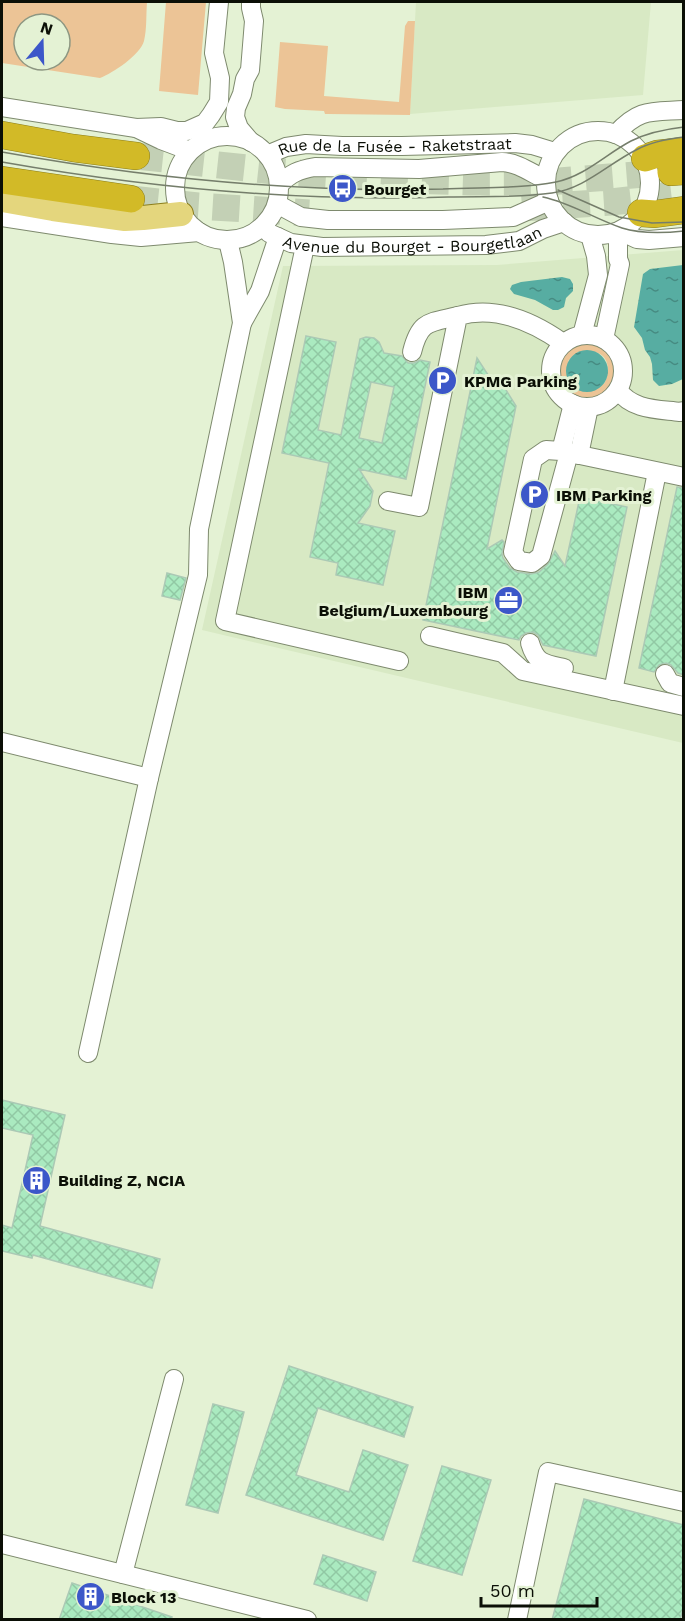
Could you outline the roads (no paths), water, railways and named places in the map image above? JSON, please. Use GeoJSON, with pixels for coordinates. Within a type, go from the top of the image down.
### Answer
{"type":"FeatureCollection","features":[{"type":"Feature","properties":{"kind":"highway"},"geometry":{"type":"LineString","coordinates":[[2,135],[73,148],[136,156]]}},
{"type":"Feature","properties":{"kind":"highway"},"geometry":{"type":"LineString","coordinates":[[641,213],[656,214],[680,182],[657,154],[645,159]]}},
{"type":"Feature","properties":{"kind":"highway"},"geometry":{"type":"LineString","coordinates":[[2,180],[131,199]]}},
{"type":"Feature","properties":{"kind":"main road"},"geometry":{"type":"LineString","coordinates":[[2,200],[125,219],[181,214]]}},
{"type":"Feature","properties":{"kind":"street"},"geometry":{"type":"LineString","coordinates":[[2,107],[136,128],[161,127],[187,131],[206,123],[219,102],[220,78],[214,53],[219,2]]}},
{"type":"Feature","properties":{"kind":"street"},"geometry":{"type":"LineString","coordinates":[[251,2],[250,8],[255,21],[250,70],[245,79],[235,117],[239,128],[251,142]]}},
{"type":"Feature","properties":{"kind":"street"},"geometry":{"type":"LineString","coordinates":[[250,70],[254,78],[254,87],[243,108],[246,118],[264,137],[306,144]]}},
{"type":"Feature","properties":{"kind":"street"},"geometry":{"type":"LineString","coordinates":[[616,134],[639,114],[684,110]]}},
{"type":"Feature","properties":{"kind":"street"},"geometry":{"type":"LineString","coordinates":[[136,128],[190,151],[181,162],[176,174],[175,195],[181,214],[199,232],[213,239],[228,241],[271,231]]}},
{"type":"Feature","properties":{"kind":"street"},"geometry":{"type":"LineString","coordinates":[[597,131],[616,134],[627,139],[645,159],[650,174],[650,191],[645,207],[625,229],[601,236],[590,235],[573,229],[554,211],[549,201],[546,180],[550,163],[555,152],[580,135],[597,131]]}},
{"type":"Feature","properties":{"kind":"street","name":"Rue de la Fusée - Raketstraat"},"geometry":{"type":"LineString","coordinates":[[190,151],[201,142],[213,137],[226,136],[239,137],[251,142],[269,157],[286,147],[306,144],[402,146],[515,143],[555,152]]}},
{"type":"Feature","properties":{"kind":"street"},"geometry":{"type":"LineString","coordinates":[[269,157],[277,172],[279,185]]}},
{"type":"Feature","properties":{"kind":"street","name":"Rue de la Fusée - Raketstraat"},"geometry":{"type":"LineString","coordinates":[[277,204],[279,185],[300,170],[315,167],[419,168],[502,162],[521,166],[546,180]]}},
{"type":"Feature","properties":{"kind":"street","name":"Avenue du Bourget - Bourgetlaan"},"geometry":{"type":"LineString","coordinates":[[277,204],[301,217],[316,219],[443,220],[513,218],[549,201]]}},
{"type":"Feature","properties":{"kind":"street"},"geometry":{"type":"LineString","coordinates":[[88,1053],[149,778],[198,575],[199,529],[242,323],[260,291],[272,216],[277,204]]}},
{"type":"Feature","properties":{"kind":"street"},"geometry":{"type":"LineString","coordinates":[[2,217],[141,237],[199,232]]}},
{"type":"Feature","properties":{"kind":"street","name":"Avenue du Bourget - Bourgetlaan"},"geometry":{"type":"LineString","coordinates":[[271,231],[291,243],[322,248],[486,246],[519,241],[564,222]]}},
{"type":"Feature","properties":{"kind":"street"},"geometry":{"type":"LineString","coordinates":[[619,231],[637,239],[684,237]]}},
{"type":"Feature","properties":{"kind":"street"},"geometry":{"type":"LineString","coordinates":[[619,231],[618,259],[621,264]]}},
{"type":"Feature","properties":{"kind":"street"},"geometry":{"type":"LineString","coordinates":[[582,335],[598,275],[590,235]]}},
{"type":"Feature","properties":{"kind":"street"},"geometry":{"type":"LineString","coordinates":[[604,339],[621,264],[629,251],[649,240]]}},
{"type":"Feature","properties":{"kind":"street"},"geometry":{"type":"LineString","coordinates":[[228,241],[242,323]]}},
{"type":"Feature","properties":{"kind":"street"},"geometry":{"type":"LineString","coordinates":[[304,246],[225,621],[399,661]]}},
{"type":"Feature","properties":{"kind":"street"},"geometry":{"type":"LineString","coordinates":[[412,352],[416,336],[423,327],[433,321],[478,312],[517,318],[563,343]]}},
{"type":"Feature","properties":{"kind":"street"},"geometry":{"type":"LineString","coordinates":[[388,501],[419,507],[458,316]]}},
{"type":"Feature","properties":{"kind":"street"},"geometry":{"type":"LineString","coordinates":[[594,335],[604,339],[614,346],[620,356],[623,367],[618,390],[598,405],[581,405],[564,398],[556,390],[552,380],[551,369],[557,350],[563,343],[575,336],[594,335]]}},
{"type":"Feature","properties":{"kind":"street"},"geometry":{"type":"LineString","coordinates":[[618,390],[625,399],[640,406],[683,417]]}},
{"type":"Feature","properties":{"kind":"street"},"geometry":{"type":"LineString","coordinates":[[581,405],[570,453],[541,556],[532,563],[519,561],[513,552],[533,459],[546,450],[570,453],[684,477]]}},
{"type":"Feature","properties":{"kind":"street"},"geometry":{"type":"LineString","coordinates":[[615,685],[657,472]]}},
{"type":"Feature","properties":{"kind":"street"},"geometry":{"type":"LineString","coordinates":[[430,636],[503,653],[523,671],[615,685]]}},
{"type":"Feature","properties":{"kind":"street"},"geometry":{"type":"LineString","coordinates":[[530,643],[533,654],[542,663],[684,706]]}},
{"type":"Feature","properties":{"kind":"street"},"geometry":{"type":"LineString","coordinates":[[665,674],[670,683],[684,687]]}},
{"type":"Feature","properties":{"kind":"street"},"geometry":{"type":"LineString","coordinates":[[2,742],[149,778]]}},
{"type":"Feature","properties":{"kind":"street"},"geometry":{"type":"LineString","coordinates":[[123,1574],[174,1379]]}},
{"type":"Feature","properties":{"kind":"street"},"geometry":{"type":"LineString","coordinates":[[517,1620],[548,1472],[684,1502]]}},
{"type":"Feature","properties":{"kind":"street"},"geometry":{"type":"LineString","coordinates":[[2,1544],[123,1574],[252,1613],[307,1620]]}},
{"type":"Feature","properties":{"kind":"water"},"geometry":{"type":"Polygon","coordinates":[[[683,265],[683,379],[659,386],[653,380],[650,357],[645,350],[642,338],[634,327],[643,274],[650,269],[683,265]]]}},
{"type":"Feature","properties":{"kind":"water"},"geometry":{"type":"Polygon","coordinates":[[[562,277],[570,279],[573,291],[566,298],[564,307],[558,310],[514,294],[510,289],[512,285],[521,282],[562,277]]]}},
{"type":"Feature","properties":{"kind":"water"},"geometry":{"type":"Polygon","coordinates":[[[587,350],[595,351],[602,356],[607,363],[607,379],[602,386],[595,391],[587,392],[579,391],[572,386],[567,379],[566,371],[567,363],[572,356],[579,351],[587,350]]]}},
{"type":"Feature","properties":{"kind":"tunnel"},"geometry":{"type":"LineString","coordinates":[[136,156],[283,172],[471,182],[547,182],[671,172]]}},
{"type":"Feature","properties":{"kind":"tunnel"},"geometry":{"type":"LineString","coordinates":[[522,208],[673,195]]}},
{"type":"Feature","properties":{"kind":"tunnel"},"geometry":{"type":"LineString","coordinates":[[131,199],[309,213]]}},
{"type":"Feature","properties":{"kind":"tram line"},"geometry":{"type":"LineString","coordinates":[[2,152],[166,176],[277,186],[388,190],[528,186],[567,179],[586,170],[637,138],[684,127]]}},
{"type":"Feature","properties":{"kind":"tram line"},"geometry":{"type":"LineString","coordinates":[[2,162],[168,186],[280,195],[392,198],[513,196],[564,191],[575,187],[641,147],[684,137]]}},
{"type":"Feature","properties":{"kind":"tram line"},"geometry":{"type":"LineString","coordinates":[[558,190],[619,217],[652,223],[684,222]]}},
{"type":"Feature","properties":{"kind":"tram line"},"geometry":{"type":"LineString","coordinates":[[543,197],[629,230],[684,231]]}},
{"type":"Feature","properties":{"kind":"place","name":"Bourget"},"geometry":{"type":"Point","coordinates":[343,189]}},
{"type":"Feature","properties":{"kind":"place","name":"KPMG Parking"},"geometry":{"type":"Point","coordinates":[443,381]}},
{"type":"Feature","properties":{"kind":"place","name":"IBM Parking"},"geometry":{"type":"Point","coordinates":[535,495]}},
{"type":"Feature","properties":{"kind":"place","name":"IBM Belgium/Luxembourg"},"geometry":{"type":"Point","coordinates":[509,601]}},
{"type":"Feature","properties":{"kind":"place","name":"Building Z, NCIA"},"geometry":{"type":"Point","coordinates":[37,1180]}},
{"type":"Feature","properties":{"kind":"place","name":"Block 13"},"geometry":{"type":"Point","coordinates":[90,1597]}}]}
